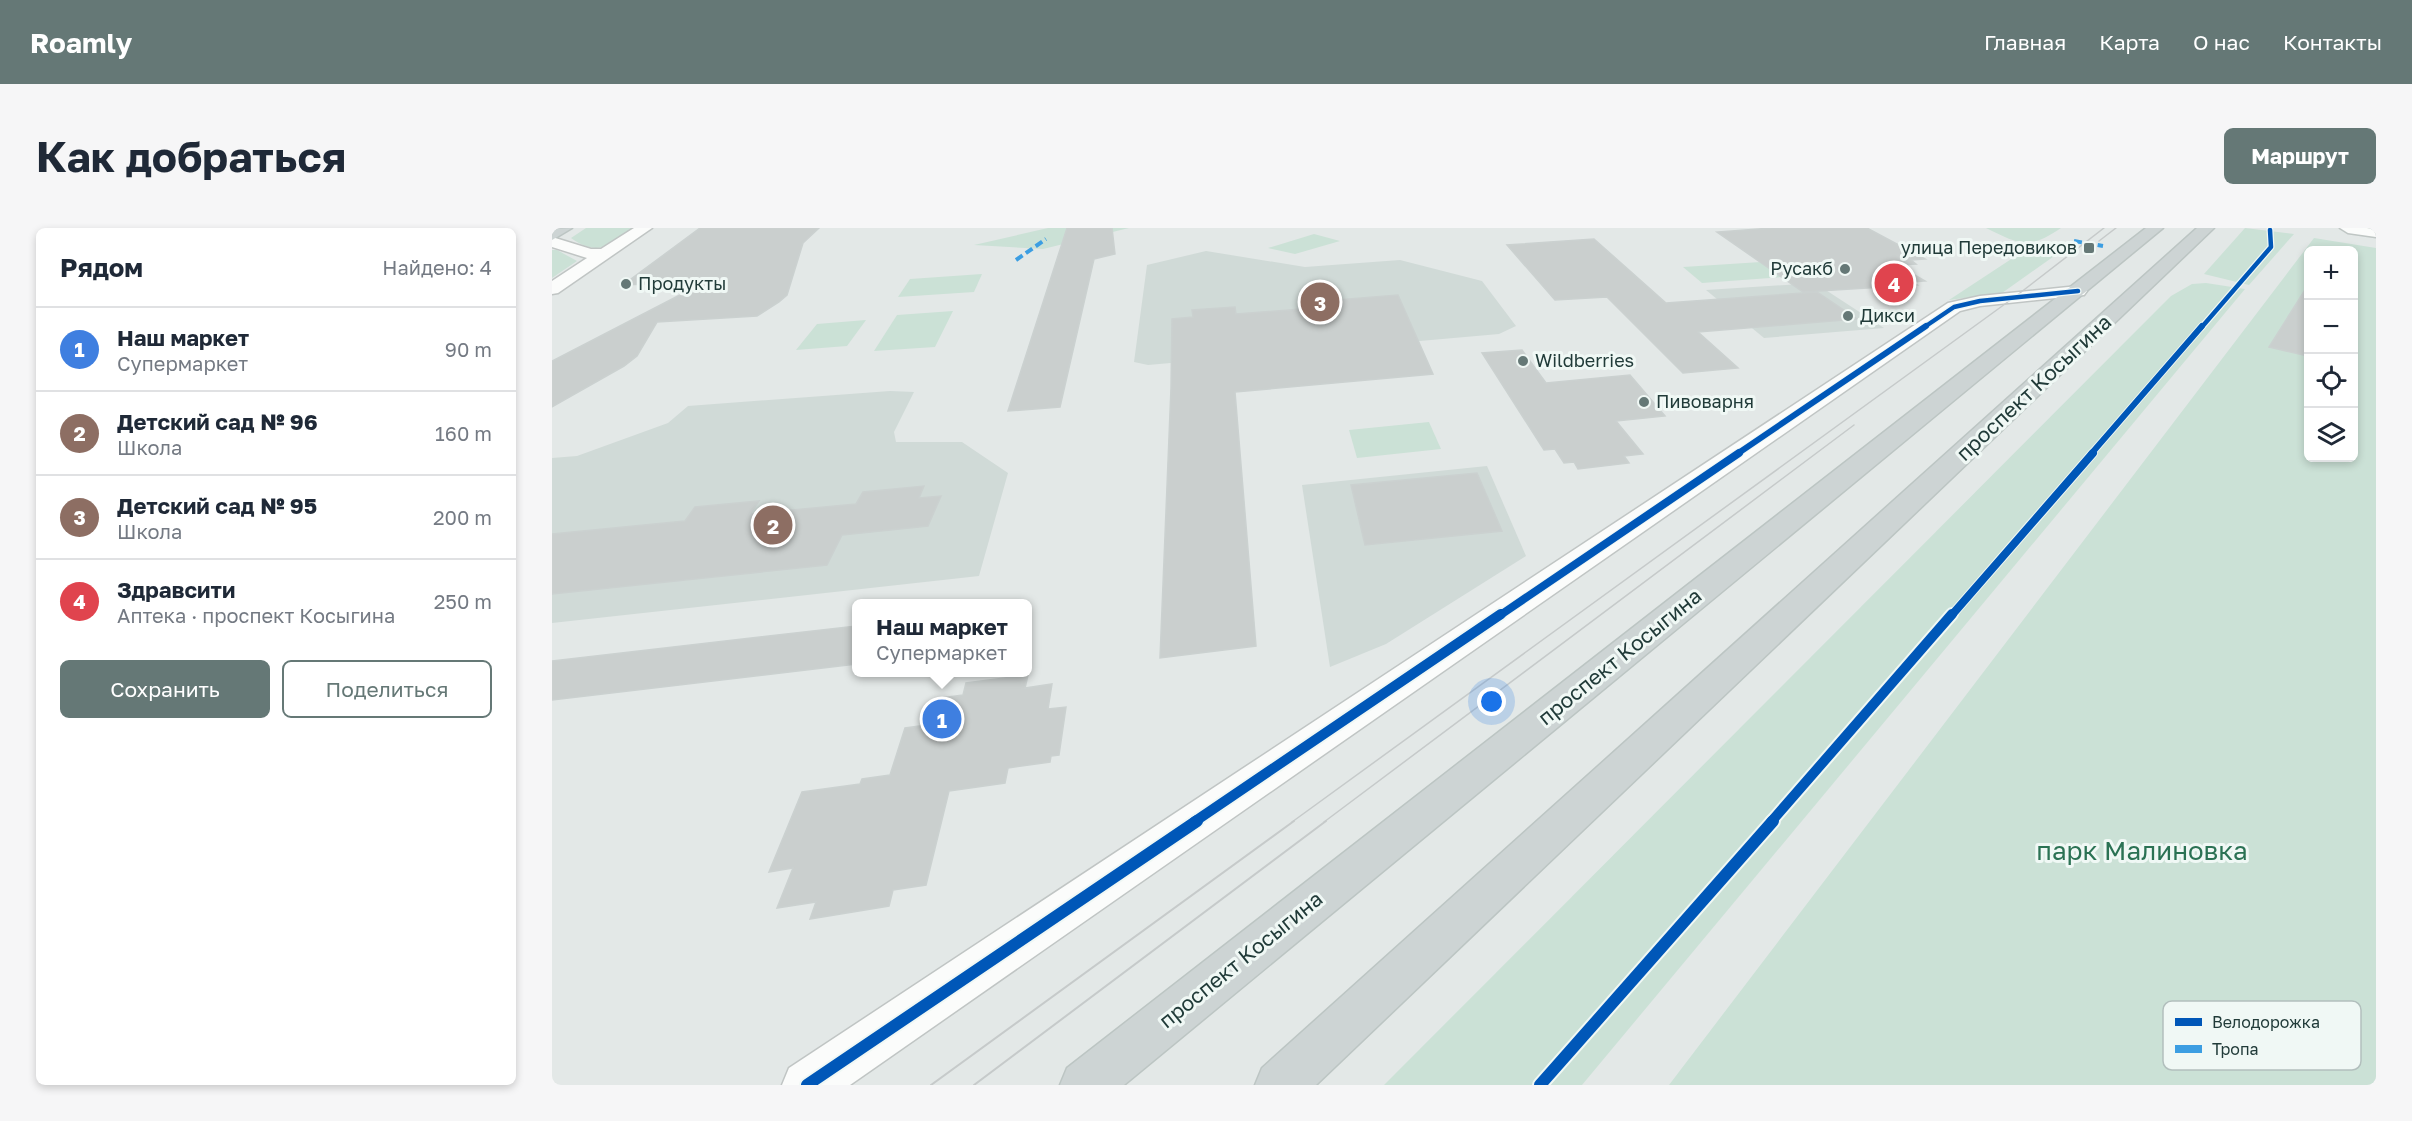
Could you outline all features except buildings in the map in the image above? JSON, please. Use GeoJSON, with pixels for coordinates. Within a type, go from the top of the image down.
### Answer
{"type":"FeatureCollection","features":[{"type":"Feature","properties":{"kind":"main road"},"geometry":{"type":"LineString","coordinates":[[552,235],[564,228]]}},
{"type":"Feature","properties":{"kind":"main road","name":"проспект Косыгина"},"geometry":{"type":"LineString","coordinates":[[1085,1085],[2155,228]]}},
{"type":"Feature","properties":{"kind":"main road","name":"проспект Косыгина"},"geometry":{"type":"LineString","coordinates":[[1280,1085],[2206,228]]}},
{"type":"Feature","properties":{"kind":"street"},"geometry":{"type":"LineString","coordinates":[[552,289],[644,228]]}},
{"type":"Feature","properties":{"kind":"street"},"geometry":{"type":"LineString","coordinates":[[2348,228],[2376,232]]}},
{"type":"Feature","properties":{"kind":"street"},"geometry":{"type":"LineString","coordinates":[[552,242],[590,254],[604,254]]}},
{"type":"Feature","properties":{"kind":"street"},"geometry":{"type":"LineString","coordinates":[[807,1085],[1954,307],[1990,300],[2078,291]]}},
{"type":"Feature","properties":{"kind":"shaded area"},"geometry":{"type":"Polygon","coordinates":[[[1206,251],[1305,267],[1400,260],[1482,281],[1516,326],[1499,334],[1148,365],[1134,362],[1147,265],[1206,251]]]}},
{"type":"Feature","properties":{"kind":"shaded area"},"geometry":{"type":"Polygon","coordinates":[[[1815,283],[1884,328],[1764,338],[1706,290],[1815,283]]]}},
{"type":"Feature","properties":{"kind":"shaded area"},"geometry":{"type":"Polygon","coordinates":[[[890,391],[914,392],[894,432],[896,442],[962,442],[1008,473],[979,576],[552,623],[552,458],[577,456],[668,423],[688,406],[890,391]]]}},
{"type":"Feature","properties":{"kind":"shaded area"},"geometry":{"type":"Polygon","coordinates":[[[1487,466],[1526,556],[1386,644],[1330,667],[1302,485],[1487,466]]]}},
{"type":"Feature","properties":{"kind":"green space"},"geometry":{"type":"Polygon","coordinates":[[[586,228],[635,228],[611,243],[597,248],[581,244],[571,238],[586,228]]]}},
{"type":"Feature","properties":{"kind":"green space"},"geometry":{"type":"Polygon","coordinates":[[[1048,228],[1129,228],[1043,249],[974,245],[1048,228]]]}},
{"type":"Feature","properties":{"kind":"green space"},"geometry":{"type":"Polygon","coordinates":[[[1986,228],[2061,228],[2040,240],[2024,243],[1986,228]]]}},
{"type":"Feature","properties":{"kind":"green space"},"geometry":{"type":"Polygon","coordinates":[[[2245,228],[2294,234],[2249,285],[2204,274],[2245,228]]]}},
{"type":"Feature","properties":{"kind":"green space"},"geometry":{"type":"Polygon","coordinates":[[[1314,234],[1340,241],[1295,254],[1268,248],[1314,234]]]}},
{"type":"Feature","properties":{"kind":"green space","name":"парк Малиновка"},"geometry":{"type":"Polygon","coordinates":[[[2314,238],[2376,248],[2376,1085],[1669,1085],[2304,251],[2304,462],[2358,462],[2358,246],[2308,246],[2314,238]]]}},
{"type":"Feature","properties":{"kind":"green space"},"geometry":{"type":"Polygon","coordinates":[[[2067,247],[2002,293],[1949,300],[2025,250],[2067,247]]]}},
{"type":"Feature","properties":{"kind":"green space"},"geometry":{"type":"Polygon","coordinates":[[[552,250],[557,250],[577,261],[552,278],[552,250]]]}},
{"type":"Feature","properties":{"kind":"green space"},"geometry":{"type":"Polygon","coordinates":[[[1761,262],[1783,277],[1702,283],[1683,267],[1761,262]]]}},
{"type":"Feature","properties":{"kind":"green space"},"geometry":{"type":"Polygon","coordinates":[[[982,274],[974,292],[898,297],[910,279],[982,274]]]}},
{"type":"Feature","properties":{"kind":"green space"},"geometry":{"type":"Polygon","coordinates":[[[2206,283],[2245,289],[1582,1085],[1384,1085],[2171,296],[2192,284],[2206,283]]]}},
{"type":"Feature","properties":{"kind":"green space"},"geometry":{"type":"Polygon","coordinates":[[[953,311],[935,347],[874,351],[897,315],[953,311]]]}},
{"type":"Feature","properties":{"kind":"green space"},"geometry":{"type":"Polygon","coordinates":[[[866,320],[847,346],[796,350],[817,324],[866,320]]]}},
{"type":"Feature","properties":{"kind":"green space"},"geometry":{"type":"Polygon","coordinates":[[[1429,422],[1441,449],[1357,458],[1349,430],[1429,422]]]}},
{"type":"Feature","properties":{"kind":"tram line"},"geometry":{"type":"LineString","coordinates":[[1292,822],[2016,296],[2104,228]]}},
{"type":"Feature","properties":{"kind":"tram line"},"geometry":{"type":"LineString","coordinates":[[2099,241],[2116,228]]}},
{"type":"Feature","properties":{"kind":"tram line"},"geometry":{"type":"LineString","coordinates":[[1324,822],[1854,425]]}},
{"type":"Feature","properties":{"kind":"tram line"},"geometry":{"type":"LineString","coordinates":[[931,1085],[1294,821]]}},
{"type":"Feature","properties":{"kind":"tram line"},"geometry":{"type":"LineString","coordinates":[[974,1085],[1326,821]]}},
{"type":"Feature","properties":{"kind":"marked path"},"geometry":{"type":"LineString","coordinates":[[1016,260],[1046,239]]}},
{"type":"Feature","properties":{"kind":"marked path"},"geometry":{"type":"LineString","coordinates":[[2074,241],[2103,246]]}},
{"type":"Feature","properties":{"kind":"cycle path"},"geometry":{"type":"LineString","coordinates":[[1540,1085],[1834,751],[2271,247],[2270,230]]}},
{"type":"Feature","properties":{"kind":"cycle path"},"geometry":{"type":"LineString","coordinates":[[807,1085],[1954,307],[1980,301],[2078,291]]}},
{"type":"Feature","properties":{"kind":"place","name":"улица Передовиков"},"geometry":{"type":"Point","coordinates":[2089,248]}},
{"type":"Feature","properties":{"kind":"place","name":"Русакб"},"geometry":{"type":"Point","coordinates":[1845,269]}},
{"type":"Feature","properties":{"kind":"place","name":"Здравсити"},"geometry":{"type":"Point","coordinates":[1894,283]}},
{"type":"Feature","properties":{"kind":"place","name":"Продукты"},"geometry":{"type":"Point","coordinates":[626,284]}},
{"type":"Feature","properties":{"kind":"place","name":"Детский сад № 95"},"geometry":{"type":"Point","coordinates":[1320,302]}},
{"type":"Feature","properties":{"kind":"place","name":"Дикси"},"geometry":{"type":"Point","coordinates":[1848,316]}},
{"type":"Feature","properties":{"kind":"place","name":"Wildberries"},"geometry":{"type":"Point","coordinates":[1523,361]}},
{"type":"Feature","properties":{"kind":"place","name":"Пивоварня"},"geometry":{"type":"Point","coordinates":[1644,402]}},
{"type":"Feature","properties":{"kind":"place","name":"Детский сад № 96"},"geometry":{"type":"Point","coordinates":[773,525]}},
{"type":"Feature","properties":{"kind":"place","name":"Наш маркет"},"geometry":{"type":"Point","coordinates":[942,719]}}]}
